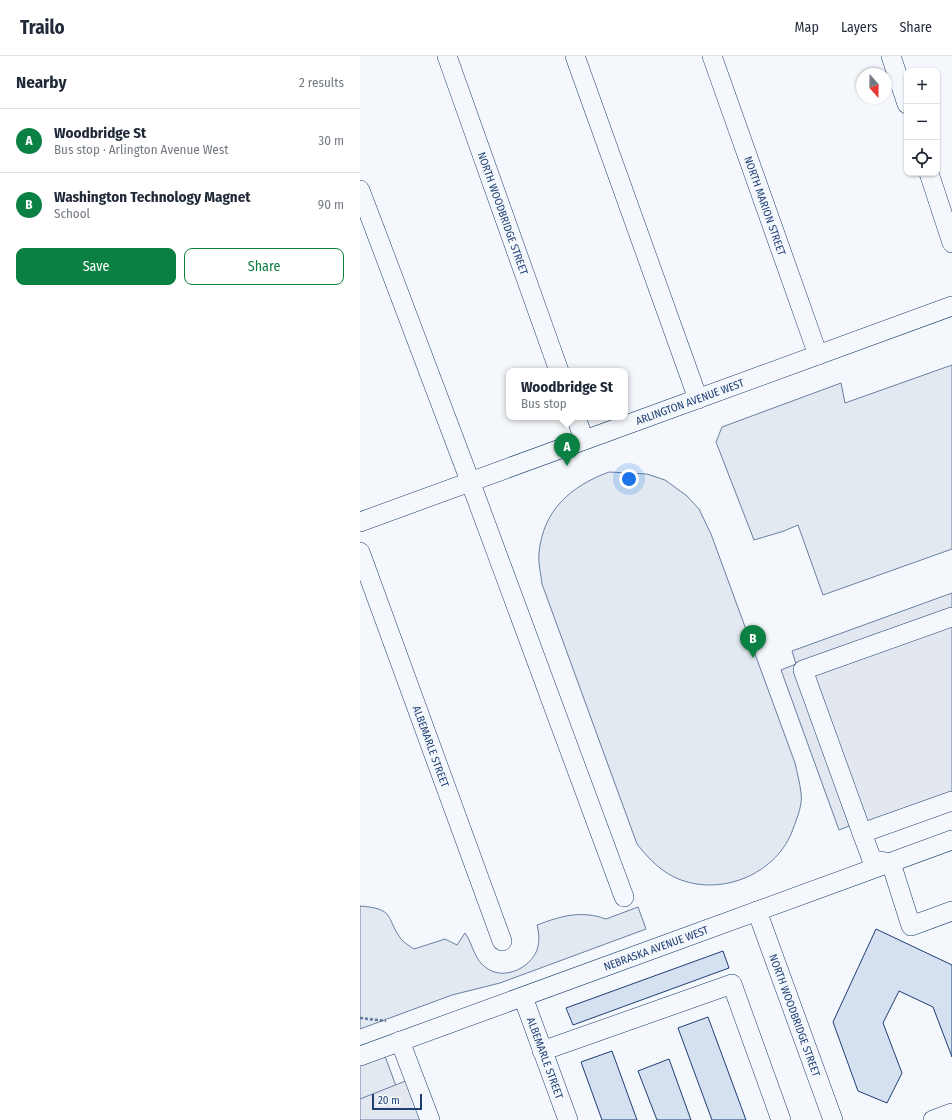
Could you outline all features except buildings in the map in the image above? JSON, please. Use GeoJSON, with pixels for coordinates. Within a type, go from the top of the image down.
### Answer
{"type":"FeatureCollection","features":[{"type":"Feature","properties":{"kind":"street","name":"NORTH WOODBRIDGE STREET"},"geometry":{"type":"LineString","coordinates":[[447,56],[558,368]]}},
{"type":"Feature","properties":{"kind":"street"},"geometry":{"type":"LineString","coordinates":[[575,56],[698,399]]}},
{"type":"Feature","properties":{"kind":"street","name":"NORTH MARION STREET"},"geometry":{"type":"LineString","coordinates":[[712,56],[818,355]]}},
{"type":"Feature","properties":{"kind":"street"},"geometry":{"type":"LineString","coordinates":[[891,56],[904,95]]}},
{"type":"Feature","properties":{"kind":"street"},"geometry":{"type":"LineString","coordinates":[[930,176],[952,243]]}},
{"type":"Feature","properties":{"kind":"street"},"geometry":{"type":"LineString","coordinates":[[360,190],[470,481],[624,897]]}},
{"type":"Feature","properties":{"kind":"street","name":"ARLINGTON AVENUE WEST"},"geometry":{"type":"LineString","coordinates":[[360,522],[952,306]]}},
{"type":"Feature","properties":{"kind":"street"},"geometry":{"type":"LineString","coordinates":[[577,420],[584,440]]}},
{"type":"Feature","properties":{"kind":"street","name":"ALBEMARLE STREET"},"geometry":{"type":"LineString","coordinates":[[360,552],[502,940]]}},
{"type":"Feature","properties":{"kind":"street"},"geometry":{"type":"LineString","coordinates":[[952,617],[803,670],[872,860],[891,863],[911,926],[952,911]]}},
{"type":"Feature","properties":{"kind":"street"},"geometry":{"type":"LineString","coordinates":[[862,833],[952,801]]}},
{"type":"Feature","properties":{"kind":"street","name":"NEBRASKA AVENUE WEST"},"geometry":{"type":"LineString","coordinates":[[360,1056],[952,840]]}},
{"type":"Feature","properties":{"kind":"street","name":"NORTH WOODBRIDGE STREET"},"geometry":{"type":"LineString","coordinates":[[757,911],[833,1120]]}},
{"type":"Feature","properties":{"kind":"street"},"geometry":{"type":"LineString","coordinates":[[542,1050],[732,984],[780,1120]]}},
{"type":"Feature","properties":{"kind":"street","name":"ALBEMARLE STREET"},"geometry":{"type":"LineString","coordinates":[[523,997],[568,1120]]}},
{"type":"Feature","properties":{"kind":"street"},"geometry":{"type":"LineString","coordinates":[[400,1041],[430,1120]]}},
{"type":"Feature","properties":{"kind":"street"},"geometry":{"type":"LineString","coordinates":[[934,1120],[952,1113]]}},
{"type":"Feature","properties":{"kind":"path"},"geometry":{"type":"LineString","coordinates":[[360,1018],[386,1021]]}},
{"type":"Feature","properties":{"kind":"shaded area"},"geometry":{"type":"Polygon","coordinates":[[[952,365],[952,549],[823,595],[798,525],[754,540],[716,442],[722,427],[841,383],[845,403],[952,365]]]}},
{"type":"Feature","properties":{"kind":"shaded area"},"geometry":{"type":"Polygon","coordinates":[[[609,472],[647,474],[665,480],[687,496],[699,509],[711,534],[795,763],[801,789],[801,802],[793,829],[786,844],[775,857],[763,868],[748,877],[715,885],[698,884],[681,880],[668,874],[656,865],[637,844],[542,584],[539,553],[546,524],[553,512],[571,492],[595,478],[609,472]]]}},
{"type":"Feature","properties":{"kind":"shaded area"},"geometry":{"type":"Polygon","coordinates":[[[952,593],[952,809],[852,825],[839,830],[781,670],[796,664],[792,651],[952,593]]]}},
{"type":"Feature","properties":{"kind":"shaded area"},"geometry":{"type":"Polygon","coordinates":[[[360,906],[371,907],[385,912],[401,939],[414,949],[445,939],[457,945],[465,933],[483,966],[495,972],[502,973],[509,973],[523,967],[529,962],[534,956],[538,947],[539,937],[537,925],[554,919],[571,915],[588,915],[606,919],[638,907],[646,929],[500,983],[452,995],[360,1029],[360,906]]]}},
{"type":"Feature","properties":{"kind":"shaded area"},"geometry":{"type":"Polygon","coordinates":[[[382,1048],[396,1086],[360,1100],[360,1056],[382,1048]]]}},
{"type":"Feature","properties":{"kind":"shaded area"},"geometry":{"type":"Polygon","coordinates":[[[408,1080],[423,1120],[360,1120],[360,1099],[408,1080]]]}},
{"type":"Feature","properties":{"kind":"place","name":"Woodbridge St"},"geometry":{"type":"Point","coordinates":[567,466]}},
{"type":"Feature","properties":{"kind":"place","name":"Washington Technology Magnet"},"geometry":{"type":"Point","coordinates":[753,658]}}]}
